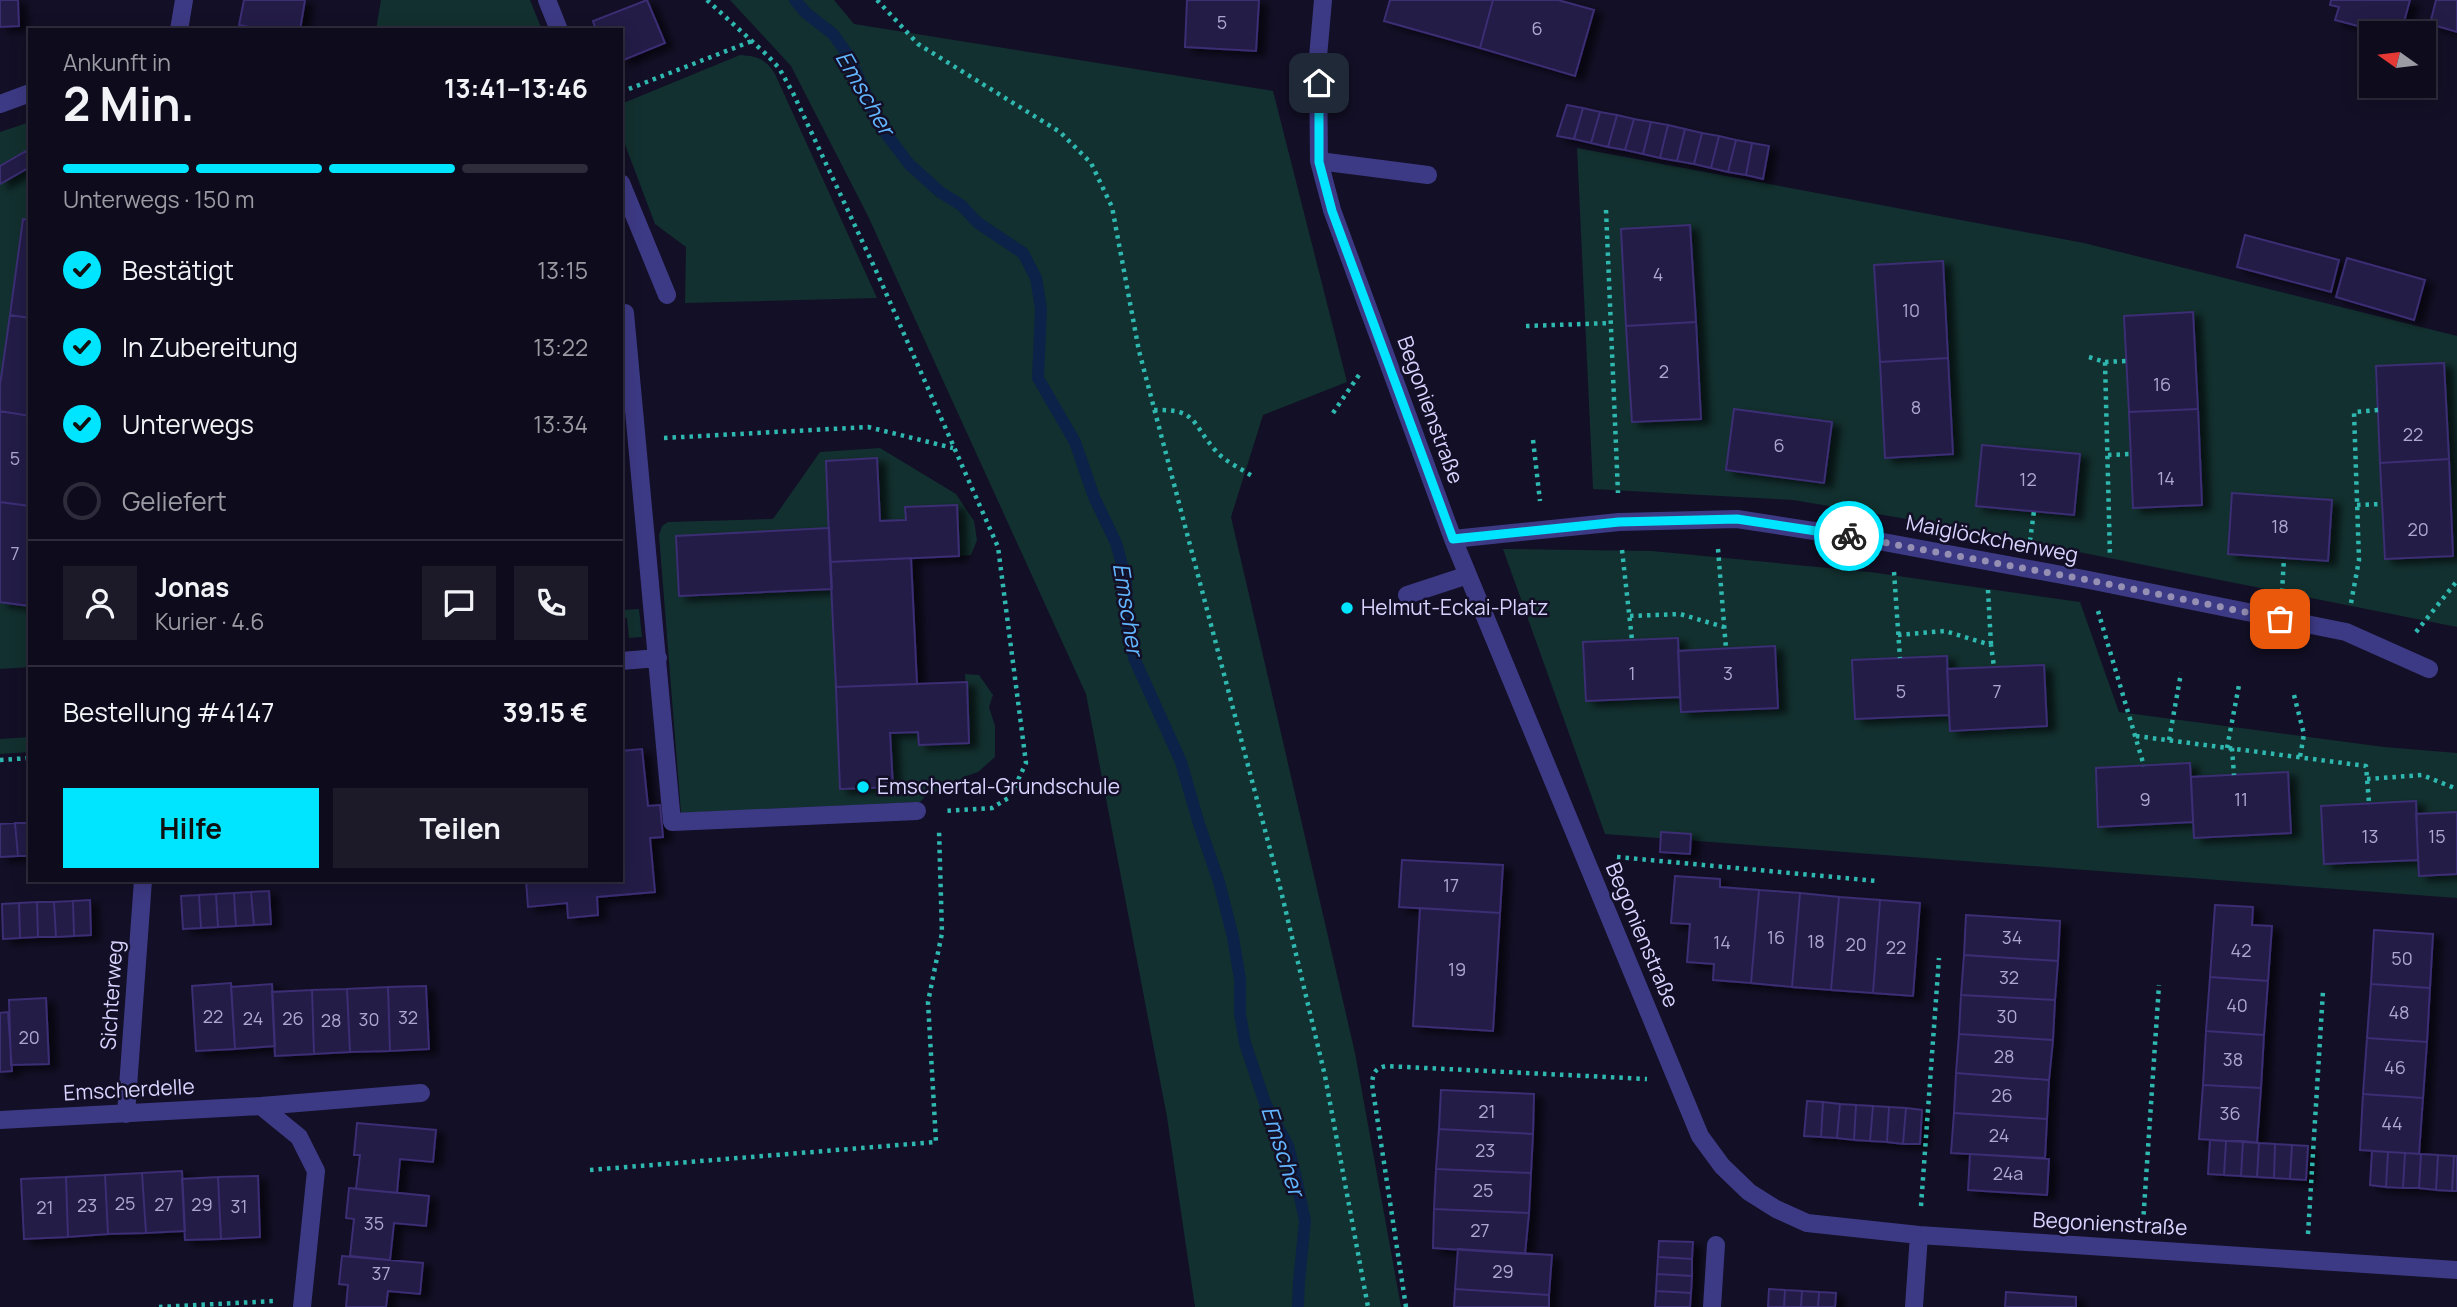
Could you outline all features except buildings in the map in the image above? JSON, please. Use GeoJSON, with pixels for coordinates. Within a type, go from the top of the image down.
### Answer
{"type":"FeatureCollection","features":[{"type":"Feature","properties":{"kind":"street"},"geometry":{"type":"LineString","coordinates":[[179,28],[184,0]]}},
{"type":"Feature","properties":{"kind":"street"},"geometry":{"type":"LineString","coordinates":[[547,0],[558,28]]}},
{"type":"Feature","properties":{"kind":"street","name":"Begonienstraße"},"geometry":{"type":"LineString","coordinates":[[1323,0],[1318,57],[1319,162],[1332,211],[1453,539],[1700,1136],[1722,1166],[1749,1192],[1776,1209],[1807,1223],[1919,1235],[2457,1270]]}},
{"type":"Feature","properties":{"kind":"street"},"geometry":{"type":"LineString","coordinates":[[0,104],[28,94]]}},
{"type":"Feature","properties":{"kind":"street"},"geometry":{"type":"LineString","coordinates":[[1319,162],[1428,175]]}},
{"type":"Feature","properties":{"kind":"street"},"geometry":{"type":"LineString","coordinates":[[623,188],[667,295]]}},
{"type":"Feature","properties":{"kind":"street"},"geometry":{"type":"LineString","coordinates":[[625,313],[672,822],[917,811]]}},
{"type":"Feature","properties":{"kind":"street","name":"Maiglöckchenweg"},"geometry":{"type":"LineString","coordinates":[[1453,539],[1619,522],[1737,519],[2110,584],[2346,632],[2429,669]]}},
{"type":"Feature","properties":{"kind":"street"},"geometry":{"type":"LineString","coordinates":[[1408,595],[1468,575]]}},
{"type":"Feature","properties":{"kind":"street"},"geometry":{"type":"LineString","coordinates":[[623,661],[658,658]]}},
{"type":"Feature","properties":{"kind":"street","name":"Sichterweg"},"geometry":{"type":"LineString","coordinates":[[126,1114],[143,882]]}},
{"type":"Feature","properties":{"kind":"street","name":"Emscherdelle"},"geometry":{"type":"LineString","coordinates":[[0,1121],[261,1106],[421,1093]]}},
{"type":"Feature","properties":{"kind":"street"},"geometry":{"type":"LineString","coordinates":[[261,1106],[299,1137],[316,1171],[302,1303]]}},
{"type":"Feature","properties":{"kind":"street"},"geometry":{"type":"LineString","coordinates":[[1914,1307],[1919,1235]]}},
{"type":"Feature","properties":{"kind":"street"},"geometry":{"type":"LineString","coordinates":[[1712,1307],[1716,1245]]}},
{"type":"Feature","properties":{"kind":"path"},"geometry":{"type":"LineString","coordinates":[[707,0],[779,68],[793,93],[878,275],[998,547],[1026,763],[1010,797],[992,808],[917,811]]}},
{"type":"Feature","properties":{"kind":"path"},"geometry":{"type":"LineString","coordinates":[[877,0],[918,44],[1060,132],[1091,163],[1112,207],[1139,351],[1281,891],[1322,1063],[1368,1307]]}},
{"type":"Feature","properties":{"kind":"path"},"geometry":{"type":"LineString","coordinates":[[623,91],[752,41]]}},
{"type":"Feature","properties":{"kind":"path"},"geometry":{"type":"LineString","coordinates":[[1606,210],[1619,522],[1632,640]]}},
{"type":"Feature","properties":{"kind":"path"},"geometry":{"type":"LineString","coordinates":[[1525,326],[1611,323]]}},
{"type":"Feature","properties":{"kind":"path"},"geometry":{"type":"LineString","coordinates":[[2089,357],[2105,362],[2126,361]]}},
{"type":"Feature","properties":{"kind":"path"},"geometry":{"type":"LineString","coordinates":[[2105,362],[2110,584]]}},
{"type":"Feature","properties":{"kind":"path"},"geometry":{"type":"LineString","coordinates":[[1332,414],[1361,371]]}},
{"type":"Feature","properties":{"kind":"path"},"geometry":{"type":"LineString","coordinates":[[1154,410],[1177,409],[1194,420],[1216,453],[1252,476]]}},
{"type":"Feature","properties":{"kind":"path"},"geometry":{"type":"LineString","coordinates":[[2346,632],[2359,560],[2354,411],[2378,410]]}},
{"type":"Feature","properties":{"kind":"path"},"geometry":{"type":"LineString","coordinates":[[637,439],[868,427],[954,448]]}},
{"type":"Feature","properties":{"kind":"path"},"geometry":{"type":"LineString","coordinates":[[1532,440],[1544,530]]}},
{"type":"Feature","properties":{"kind":"path"},"geometry":{"type":"LineString","coordinates":[[2108,455],[2131,454]]}},
{"type":"Feature","properties":{"kind":"path"},"geometry":{"type":"LineString","coordinates":[[2357,505],[2382,504]]}},
{"type":"Feature","properties":{"kind":"path"},"geometry":{"type":"LineString","coordinates":[[1716,520],[1726,649]]}},
{"type":"Feature","properties":{"kind":"path"},"geometry":{"type":"LineString","coordinates":[[1892,544],[1900,658]]}},
{"type":"Feature","properties":{"kind":"path"},"geometry":{"type":"LineString","coordinates":[[1986,561],[1994,667]]}},
{"type":"Feature","properties":{"kind":"path"},"geometry":{"type":"LineString","coordinates":[[2088,580],[2144,766]]}},
{"type":"Feature","properties":{"kind":"path"},"geometry":{"type":"LineString","coordinates":[[2397,655],[2457,581]]}},
{"type":"Feature","properties":{"kind":"path"},"geometry":{"type":"LineString","coordinates":[[1630,616],[1680,614],[1724,627]]}},
{"type":"Feature","properties":{"kind":"path"},"geometry":{"type":"LineString","coordinates":[[1898,635],[1945,631],[1991,645]]}},
{"type":"Feature","properties":{"kind":"path"},"geometry":{"type":"LineString","coordinates":[[2169,740],[2181,673]]}},
{"type":"Feature","properties":{"kind":"path"},"geometry":{"type":"LineString","coordinates":[[2234,775],[2230,748],[2239,685]]}},
{"type":"Feature","properties":{"kind":"path"},"geometry":{"type":"LineString","coordinates":[[2294,695],[2304,734],[2300,757]]}},
{"type":"Feature","properties":{"kind":"path"},"geometry":{"type":"LineString","coordinates":[[2136,736],[2366,766],[2369,803]]}},
{"type":"Feature","properties":{"kind":"path"},"geometry":{"type":"LineString","coordinates":[[0,760],[28,758]]}},
{"type":"Feature","properties":{"kind":"path"},"geometry":{"type":"LineString","coordinates":[[2367,779],[2422,775],[2457,789]]}},
{"type":"Feature","properties":{"kind":"path"},"geometry":{"type":"LineString","coordinates":[[590,1170],[936,1142],[928,1002],[942,933],[938,812]]}},
{"type":"Feature","properties":{"kind":"path"},"geometry":{"type":"LineString","coordinates":[[1584,855],[1877,881]]}},
{"type":"Feature","properties":{"kind":"path"},"geometry":{"type":"LineString","coordinates":[[1919,1235],[1939,958]]}},
{"type":"Feature","properties":{"kind":"path"},"geometry":{"type":"LineString","coordinates":[[2141,1248],[2159,985]]}},
{"type":"Feature","properties":{"kind":"path"},"geometry":{"type":"LineString","coordinates":[[2306,1259],[2323,991]]}},
{"type":"Feature","properties":{"kind":"path"},"geometry":{"type":"LineString","coordinates":[[1406,1307],[1372,1084],[1373,1074],[1378,1068],[1386,1066],[1652,1079]]}},
{"type":"Feature","properties":{"kind":"path"},"geometry":{"type":"LineString","coordinates":[[159,1307],[302,1303]]}},
{"type":"Feature","properties":{"kind":"green space"},"geometry":{"type":"Polygon","coordinates":[[[381,0],[530,0],[541,28],[376,28],[381,0]]]}},
{"type":"Feature","properties":{"kind":"green space"},"geometry":{"type":"Polygon","coordinates":[[[730,0],[834,0],[854,24],[1273,91],[1347,382],[1263,415],[1231,517],[1355,1053],[1401,1307],[1195,1307],[1167,1117],[1086,694],[868,216],[791,66],[730,0]]]}},
{"type":"Feature","properties":{"kind":"green space"},"geometry":{"type":"Polygon","coordinates":[[[740,55],[760,59],[768,65],[775,74],[877,298],[685,303],[686,247],[655,224],[623,139],[623,103],[740,55]]]}},
{"type":"Feature","properties":{"kind":"green space"},"geometry":{"type":"Polygon","coordinates":[[[28,123],[28,667],[0,669],[0,132],[28,123]]]}},
{"type":"Feature","properties":{"kind":"green space"},"geometry":{"type":"Polygon","coordinates":[[[1577,148],[2084,243],[2457,336],[2457,627],[1943,525],[1793,500],[1593,489],[1577,148]]]}},
{"type":"Feature","properties":{"kind":"green space"},"geometry":{"type":"Polygon","coordinates":[[[880,448],[956,494],[974,521],[977,540],[971,555],[959,556],[956,505],[906,520],[880,521],[877,458],[826,461],[829,528],[676,536],[679,596],[832,589],[892,786],[890,733],[918,732],[919,745],[969,743],[965,674],[979,675],[993,695],[989,707],[995,726],[995,757],[978,772],[963,777],[956,786],[944,791],[929,792],[920,802],[681,813],[659,535],[662,526],[668,522],[773,519],[820,452],[880,448]]]}},
{"type":"Feature","properties":{"kind":"green space"},"geometry":{"type":"Polygon","coordinates":[[[1503,549],[1652,551],[1870,572],[2080,602],[2119,712],[2384,747],[2457,753],[2457,898],[1605,834],[1503,549]]]}},
{"type":"Feature","properties":{"kind":"green space"},"geometry":{"type":"Polygon","coordinates":[[[639,609],[642,637],[629,638],[627,618],[623,618],[623,610],[639,609]]]}},
{"type":"Feature","properties":{"kind":"green space"},"geometry":{"type":"Polygon","coordinates":[[[28,737],[28,752],[0,754],[0,739],[28,737]]]}},
{"type":"Feature","properties":{"kind":"waterway","name":"Emscher"},"geometry":{"type":"LineString","coordinates":[[795,0],[806,13],[833,34],[848,55],[881,127],[909,164],[940,192],[961,205],[978,223],[1023,253],[1036,278],[1041,309],[1038,378],[1075,442],[1094,497],[1116,543],[1126,579],[1127,623],[1134,658],[1181,762],[1219,882],[1240,979],[1240,1014],[1245,1043],[1265,1103],[1288,1146],[1305,1221],[1298,1307]]}},
{"type":"Feature","properties":{"kind":"way so far"},"geometry":{"type":"LineString","coordinates":[[1849,536],[2280,619]]}},
{"type":"Feature","properties":{"kind":"place","name":"Helmut-Eckai-Platz"},"geometry":{"type":"Point","coordinates":[1347,608]}},
{"type":"Feature","properties":{"kind":"place","name":"Emschertal-Grundschule"},"geometry":{"type":"Point","coordinates":[863,787]}},
{"type":"Feature","properties":{"kind":"route"},"geometry":{"type":"LineString","coordinates":[[1319,83],[1319,162],[1332,211],[1453,539],[1619,522],[1737,519],[1849,536]]}}]}
